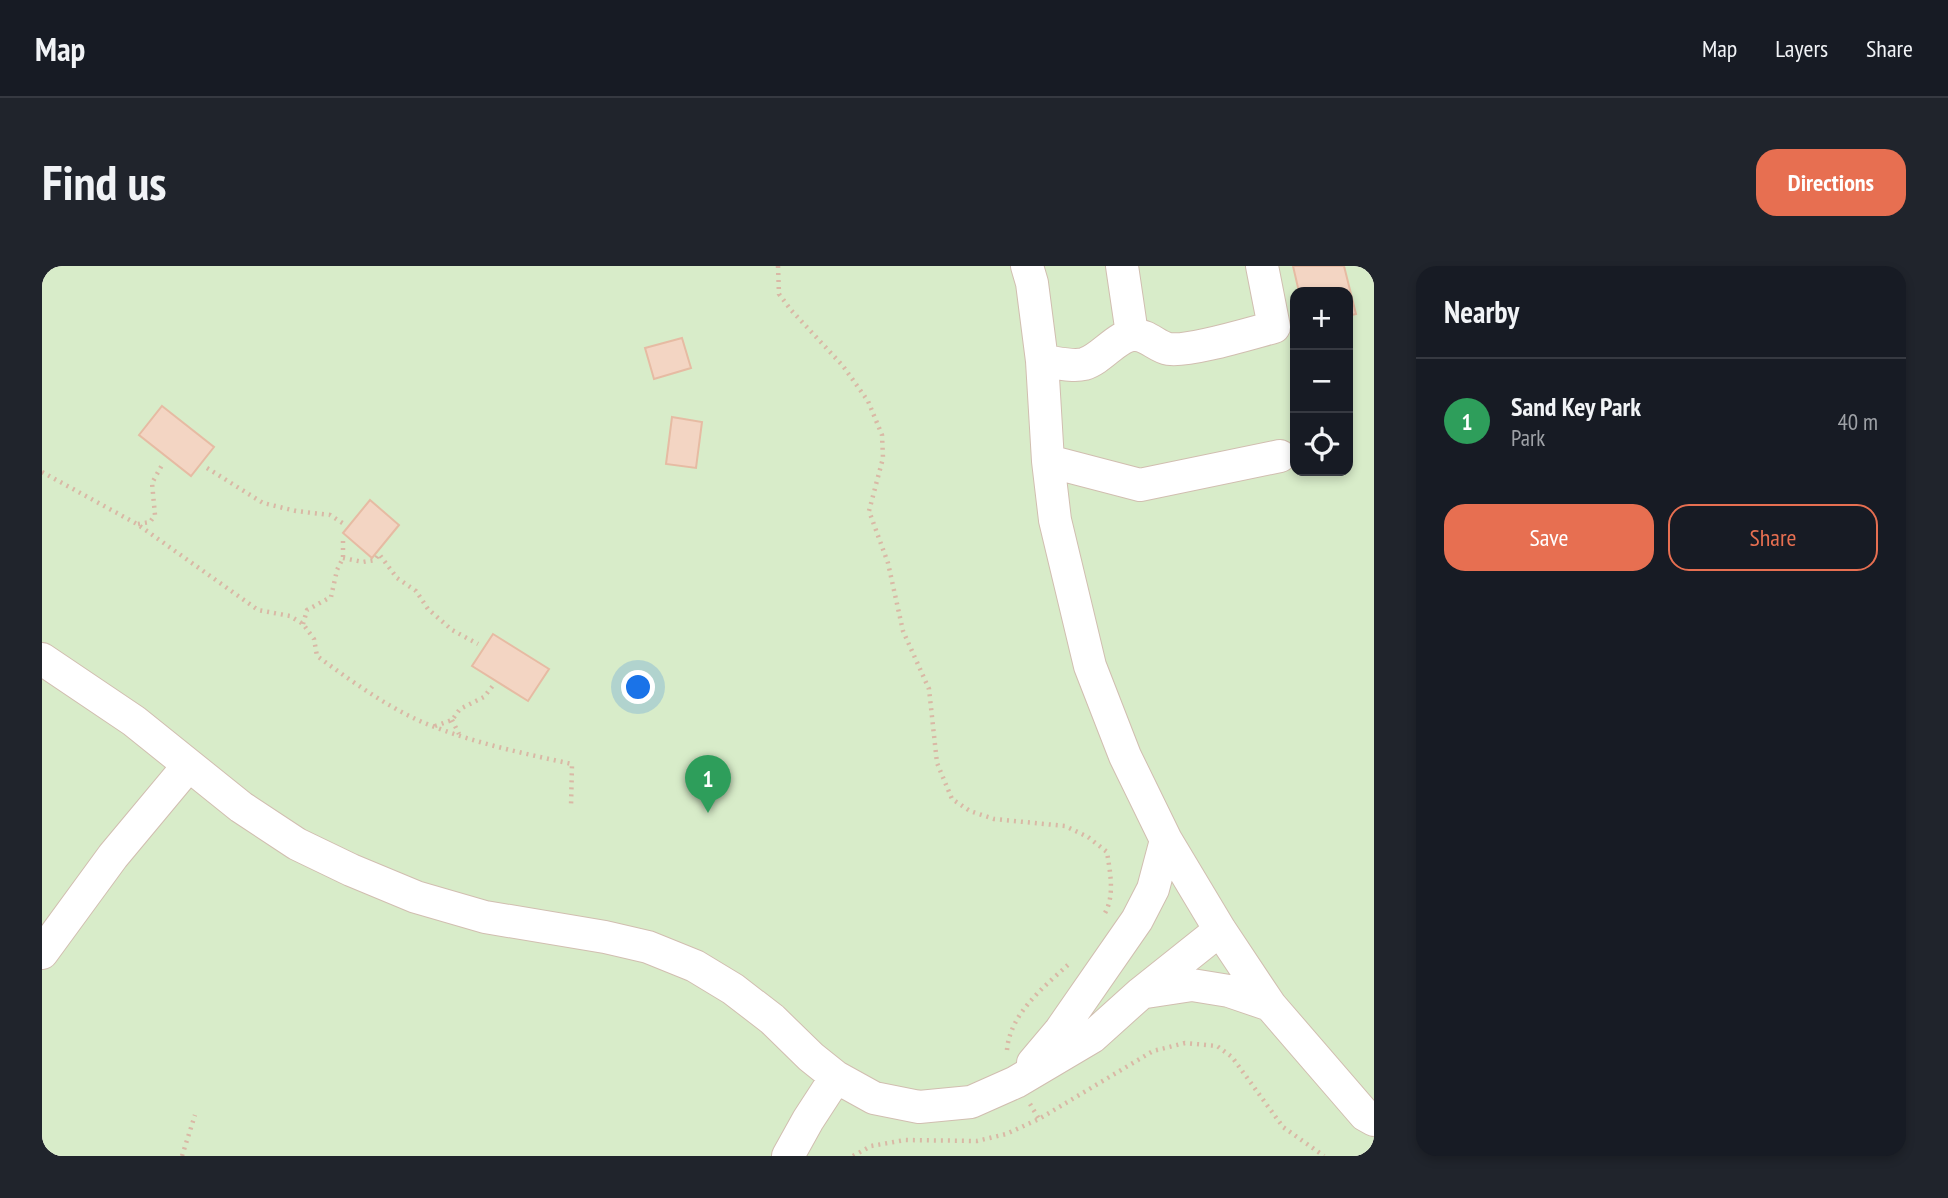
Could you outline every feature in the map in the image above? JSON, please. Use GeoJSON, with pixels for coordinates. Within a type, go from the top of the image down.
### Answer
{"type":"FeatureCollection","features":[{"type":"Feature","properties":{"kind":"street"},"geometry":{"type":"LineString","coordinates":[[1027,266],[1032,283],[1042,361],[1048,461],[1055,520],[1090,666],[1125,756],[1166,840],[1220,930],[1270,1005],[1365,1115],[1374,1120]]}},
{"type":"Feature","properties":{"kind":"street"},"geometry":{"type":"LineString","coordinates":[[1122,266],[1132,334]]}},
{"type":"Feature","properties":{"kind":"street"},"geometry":{"type":"LineString","coordinates":[[1042,361],[1083,365],[1103,355],[1118,341],[1132,334],[1146,337],[1168,349],[1188,348],[1274,327],[1262,266]]}},
{"type":"Feature","properties":{"kind":"street"},"geometry":{"type":"LineString","coordinates":[[1048,461],[1140,485],[1280,456]]}},
{"type":"Feature","properties":{"kind":"street"},"geometry":{"type":"LineString","coordinates":[[42,659],[134,721],[241,807],[297,844],[416,897],[485,917],[616,939],[648,947],[695,966],[743,996],[836,1077],[874,1098],[919,1107],[971,1102],[1016,1082],[1092,1037],[1141,993],[1220,930]]}},
{"type":"Feature","properties":{"kind":"street"},"geometry":{"type":"LineString","coordinates":[[42,953],[113,856],[188,766]]}},
{"type":"Feature","properties":{"kind":"street"},"geometry":{"type":"LineString","coordinates":[[1016,1082],[1060,1031],[1137,920],[1153,889],[1166,840]]}},
{"type":"Feature","properties":{"kind":"street"},"geometry":{"type":"LineString","coordinates":[[1141,993],[1192,985],[1229,991],[1270,1005]]}},
{"type":"Feature","properties":{"kind":"street"},"geometry":{"type":"LineString","coordinates":[[788,1156],[836,1077]]}},
{"type":"Feature","properties":{"kind":"path"},"geometry":{"type":"LineString","coordinates":[[778,266],[779,294],[790,310],[843,366],[868,401],[881,435],[883,458],[869,511],[888,564],[904,631],[929,690],[937,763],[952,799],[970,811],[994,819],[1065,825],[1088,837],[1107,852],[1111,877],[1109,905],[1099,923]]}},
{"type":"Feature","properties":{"kind":"path"},"geometry":{"type":"LineString","coordinates":[[137,524],[150,522],[155,515],[152,483],[162,465]]}},
{"type":"Feature","properties":{"kind":"path"},"geometry":{"type":"LineString","coordinates":[[207,468],[263,503],[330,515],[344,524]]}},
{"type":"Feature","properties":{"kind":"path"},"geometry":{"type":"LineString","coordinates":[[42,472],[137,524],[258,610],[290,616],[303,624],[314,639],[317,656],[387,703],[435,726],[459,734],[505,749],[572,764],[571,806]]}},
{"type":"Feature","properties":{"kind":"path"},"geometry":{"type":"LineString","coordinates":[[150,522],[156,537]]}},
{"type":"Feature","properties":{"kind":"path"},"geometry":{"type":"LineString","coordinates":[[303,624],[307,610],[331,597],[337,570],[343,558],[343,539]]}},
{"type":"Feature","properties":{"kind":"path"},"geometry":{"type":"LineString","coordinates":[[343,558],[363,562],[375,560],[379,554],[397,578],[416,591],[428,609],[452,630],[478,644]]}},
{"type":"Feature","properties":{"kind":"path"},"geometry":{"type":"LineString","coordinates":[[435,726],[453,720],[460,709],[484,697],[495,683]]}},
{"type":"Feature","properties":{"kind":"path"},"geometry":{"type":"LineString","coordinates":[[453,720],[459,734]]}},
{"type":"Feature","properties":{"kind":"path"},"geometry":{"type":"LineString","coordinates":[[1038,1119],[1006,1062],[1008,1041],[1022,1011],[1076,958]]}},
{"type":"Feature","properties":{"kind":"path"},"geometry":{"type":"LineString","coordinates":[[853,1156],[871,1146],[905,1140],[977,1141],[1006,1134],[1038,1119],[1153,1051],[1185,1043],[1217,1046],[1232,1057],[1283,1127],[1324,1156]]}},
{"type":"Feature","properties":{"kind":"path"},"geometry":{"type":"LineString","coordinates":[[182,1156],[195,1115]]}},
{"type":"Feature","properties":{"kind":"green space"},"geometry":{"type":"Polygon","coordinates":[[[42,266],[1374,266],[1374,1156],[42,1156],[42,266]]]}},
{"type":"Feature","properties":{"kind":"building"},"geometry":{"type":"Polygon","coordinates":[[[1293,266],[1344,266],[1349,287],[1298,287],[1293,266]]]}},
{"type":"Feature","properties":{"kind":"building"},"geometry":{"type":"Polygon","coordinates":[[[682,338],[691,368],[654,379],[645,348],[682,338]]]}},
{"type":"Feature","properties":{"kind":"building"},"geometry":{"type":"Polygon","coordinates":[[[162,406],[214,447],[191,476],[139,435],[162,406]]]}},
{"type":"Feature","properties":{"kind":"building"},"geometry":{"type":"Polygon","coordinates":[[[672,417],[702,422],[696,468],[666,464],[672,417]]]}},
{"type":"Feature","properties":{"kind":"building"},"geometry":{"type":"Polygon","coordinates":[[[370,500],[399,525],[372,558],[343,533],[370,500]]]}},
{"type":"Feature","properties":{"kind":"building"},"geometry":{"type":"Polygon","coordinates":[[[493,634],[549,669],[528,701],[472,666],[493,634]]]}},
{"type":"Feature","properties":{"kind":"place","name":"Sand Key Park"},"geometry":{"type":"Point","coordinates":[708,813]}}]}
